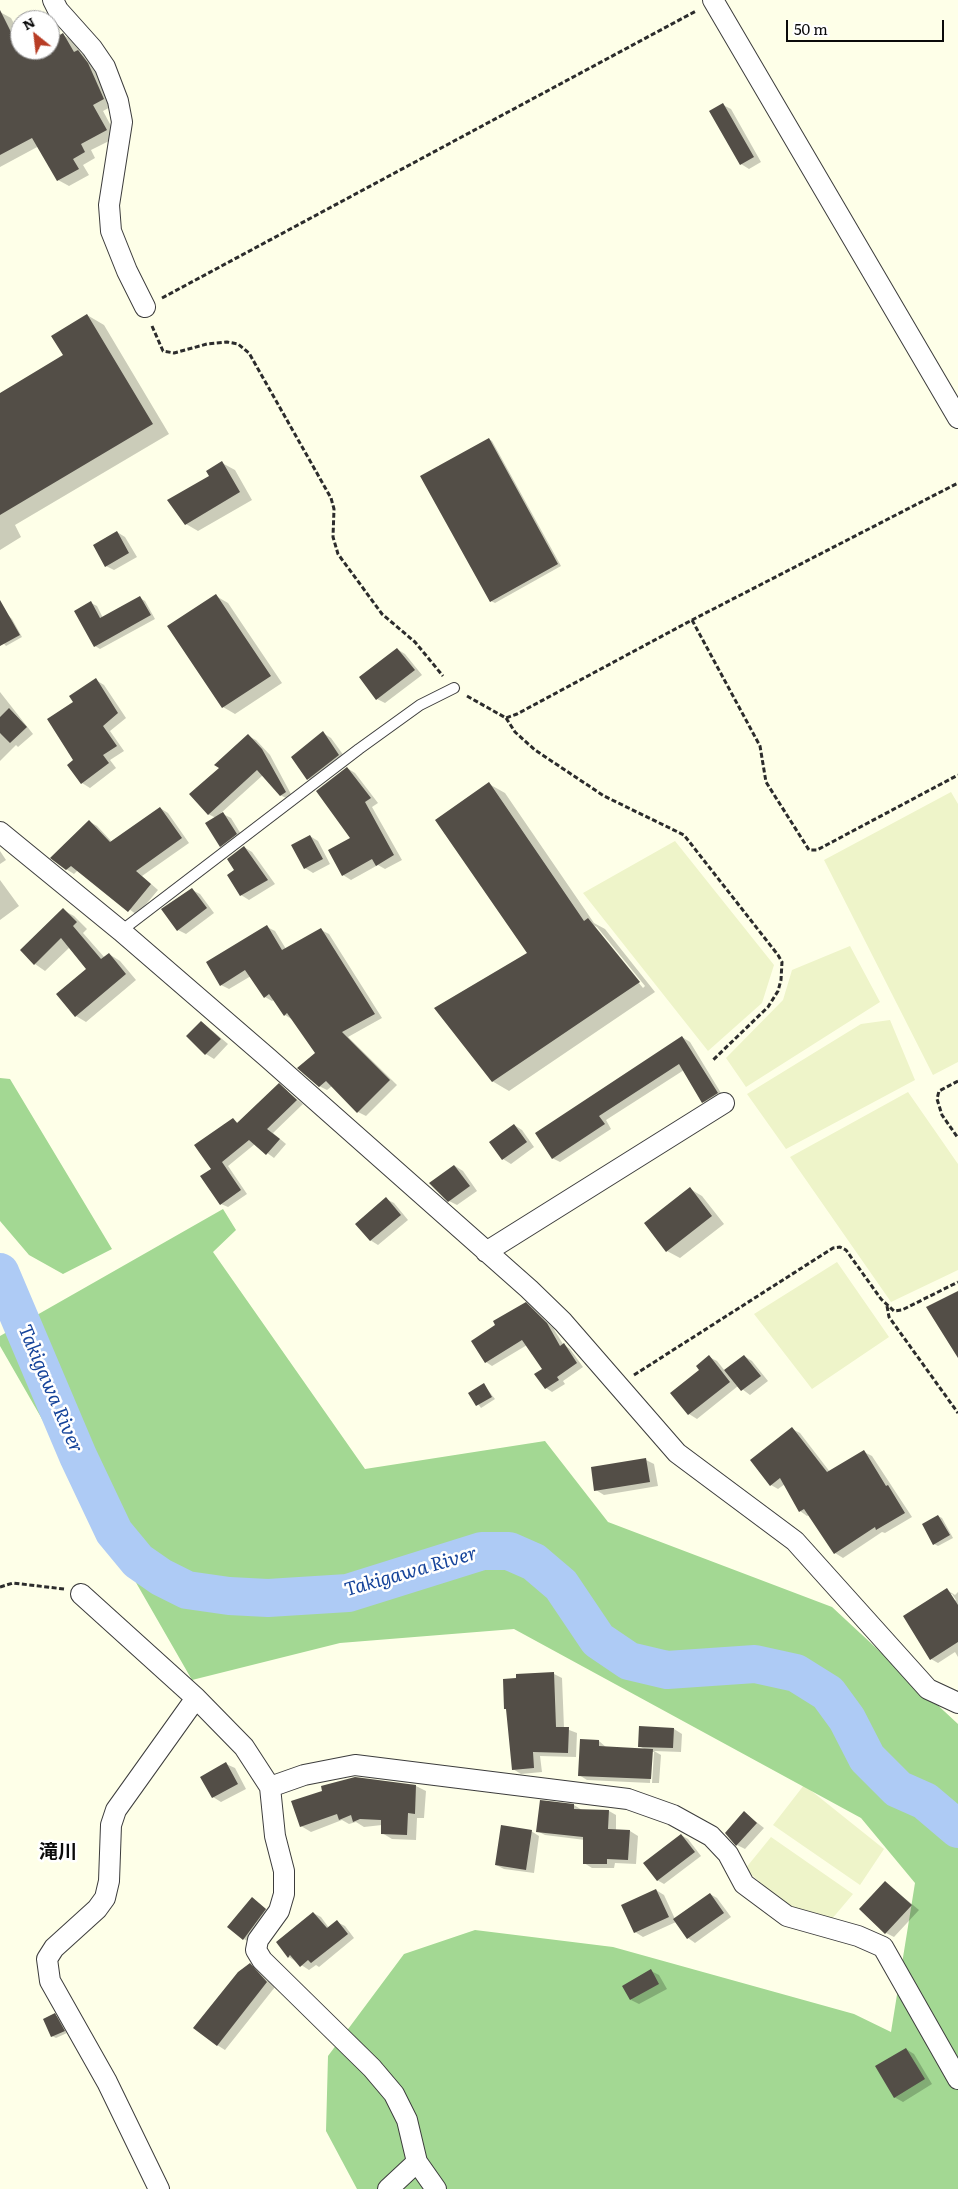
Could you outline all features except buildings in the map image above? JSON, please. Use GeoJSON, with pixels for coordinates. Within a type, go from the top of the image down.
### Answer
{"type":"FeatureCollection","features":[{"type":"Feature","properties":{"kind":"street"},"geometry":{"type":"LineString","coordinates":[[53,0],[58,10],[92,48],[105,67],[118,102],[122,122],[108,205],[111,231],[127,271],[145,307]]}},
{"type":"Feature","properties":{"kind":"street"},"geometry":{"type":"LineString","coordinates":[[713,1],[958,418]]}},
{"type":"Feature","properties":{"kind":"street"},"geometry":{"type":"LineString","coordinates":[[0,832],[121,931],[563,1322],[677,1453],[795,1541],[928,1689],[958,1703]]}},
{"type":"Feature","properties":{"kind":"street"},"geometry":{"type":"LineString","coordinates":[[486,1252],[724,1104]]}},
{"type":"Feature","properties":{"kind":"street"},"geometry":{"type":"LineString","coordinates":[[81,1594],[196,1698],[244,1747],[270,1787],[276,1836],[284,1871],[284,1894],[279,1911],[258,1940],[256,1950],[262,1960],[372,2068],[394,2094],[407,2120],[417,2162],[436,2189]]}},
{"type":"Feature","properties":{"kind":"street"},"geometry":{"type":"LineString","coordinates":[[159,2189],[107,2082],[50,1982],[47,1959],[54,1948],[97,1909],[105,1898],[109,1881],[111,1825],[116,1810],[196,1698]]}},
{"type":"Feature","properties":{"kind":"street"},"geometry":{"type":"LineString","coordinates":[[270,1787],[304,1776],[354,1765],[628,1799],[673,1815],[711,1836],[728,1854],[744,1884],[787,1916],[858,1936],[883,1947],[958,2079]]}},
{"type":"Feature","properties":{"kind":"street"},"geometry":{"type":"LineString","coordinates":[[388,2189],[417,2162]]}},
{"type":"Feature","properties":{"kind":"lane"},"geometry":{"type":"LineString","coordinates":[[121,931],[359,749],[420,705],[454,688]]}},
{"type":"Feature","properties":{"kind":"path"},"geometry":{"type":"LineString","coordinates":[[713,1],[145,307],[163,351],[174,353],[207,344],[227,342],[238,344],[249,353],[331,498],[334,510],[333,537],[338,554],[382,614],[415,642],[454,688],[506,718],[515,732],[535,750],[604,796],[684,836],[778,954],[782,962],[778,991],[768,1007],[713,1060]]}},
{"type":"Feature","properties":{"kind":"path"},"geometry":{"type":"LineString","coordinates":[[506,718],[958,482]]}},
{"type":"Feature","properties":{"kind":"path"},"geometry":{"type":"LineString","coordinates":[[692,620],[760,746],[766,782],[809,850],[817,850],[958,775]]}},
{"type":"Feature","properties":{"kind":"path"},"geometry":{"type":"LineString","coordinates":[[958,1081],[939,1091],[937,1099],[942,1115],[958,1138]]}},
{"type":"Feature","properties":{"kind":"path"},"geometry":{"type":"LineString","coordinates":[[619,1385],[833,1248],[840,1247],[846,1250],[887,1306],[894,1311],[902,1310],[958,1282]]}},
{"type":"Feature","properties":{"kind":"path"},"geometry":{"type":"LineString","coordinates":[[887,1306],[889,1317],[958,1413]]}},
{"type":"Feature","properties":{"kind":"path"},"geometry":{"type":"LineString","coordinates":[[0,1587],[13,1583],[29,1584],[81,1594]]}},
{"type":"Feature","properties":{"kind":"green space"},"geometry":{"type":"Polygon","coordinates":[[[951,792],[958,804],[958,1062],[933,1075],[824,860],[951,792]]]}},
{"type":"Feature","properties":{"kind":"green space"},"geometry":{"type":"Polygon","coordinates":[[[675,841],[774,965],[762,1003],[708,1051],[583,893],[675,841]]]}},
{"type":"Feature","properties":{"kind":"green space"},"geometry":{"type":"Polygon","coordinates":[[[850,946],[880,1002],[746,1087],[726,1058],[783,1000],[792,970],[850,946]]]}},
{"type":"Feature","properties":{"kind":"green space"},"geometry":{"type":"Polygon","coordinates":[[[890,1020],[915,1080],[786,1149],[747,1094],[861,1024],[890,1020]]]}},
{"type":"Feature","properties":{"kind":"green space"},"geometry":{"type":"Polygon","coordinates":[[[0,1078],[10,1079],[112,1249],[63,1274],[29,1255],[0,1221],[0,1078]]]}},
{"type":"Feature","properties":{"kind":"green space"},"geometry":{"type":"Polygon","coordinates":[[[908,1092],[958,1164],[958,1270],[891,1302],[790,1157],[908,1092]]]}},
{"type":"Feature","properties":{"kind":"green space"},"geometry":{"type":"Polygon","coordinates":[[[223,1209],[236,1230],[213,1252],[365,1469],[545,1441],[608,1522],[832,1607],[958,1724],[958,2189],[357,2189],[326,2131],[328,2056],[404,1954],[475,1930],[613,1947],[854,2014],[891,2032],[915,1883],[861,1818],[514,1629],[340,1643],[192,1680],[0,1346],[0,1336],[223,1209]]]}},
{"type":"Feature","properties":{"kind":"green space"},"geometry":{"type":"Polygon","coordinates":[[[837,1262],[889,1337],[812,1389],[754,1314],[837,1262]]]}},
{"type":"Feature","properties":{"kind":"green space"},"geometry":{"type":"Polygon","coordinates":[[[804,1785],[884,1849],[860,1885],[773,1825],[804,1785]]]}},
{"type":"Feature","properties":{"kind":"green space"},"geometry":{"type":"Polygon","coordinates":[[[771,1837],[853,1894],[831,1920],[794,1912],[745,1869],[771,1837]]]}},
{"type":"Feature","properties":{"kind":"waterway","name":"Takigawa River"},"geometry":{"type":"LineString","coordinates":[[0,1272],[78,1456],[114,1532],[138,1561],[161,1577],[187,1590],[229,1596],[268,1598],[348,1593],[482,1551],[509,1551],[534,1562],[561,1585],[598,1640],[629,1661],[667,1670],[755,1664],[796,1673],[828,1693],[847,1719],[867,1758],[898,1789],[925,1801],[958,1829]]}},
{"type":"Feature","properties":{"kind":"district","name":"滝川"},"geometry":{"type":"Point","coordinates":[58,1852]}}]}
